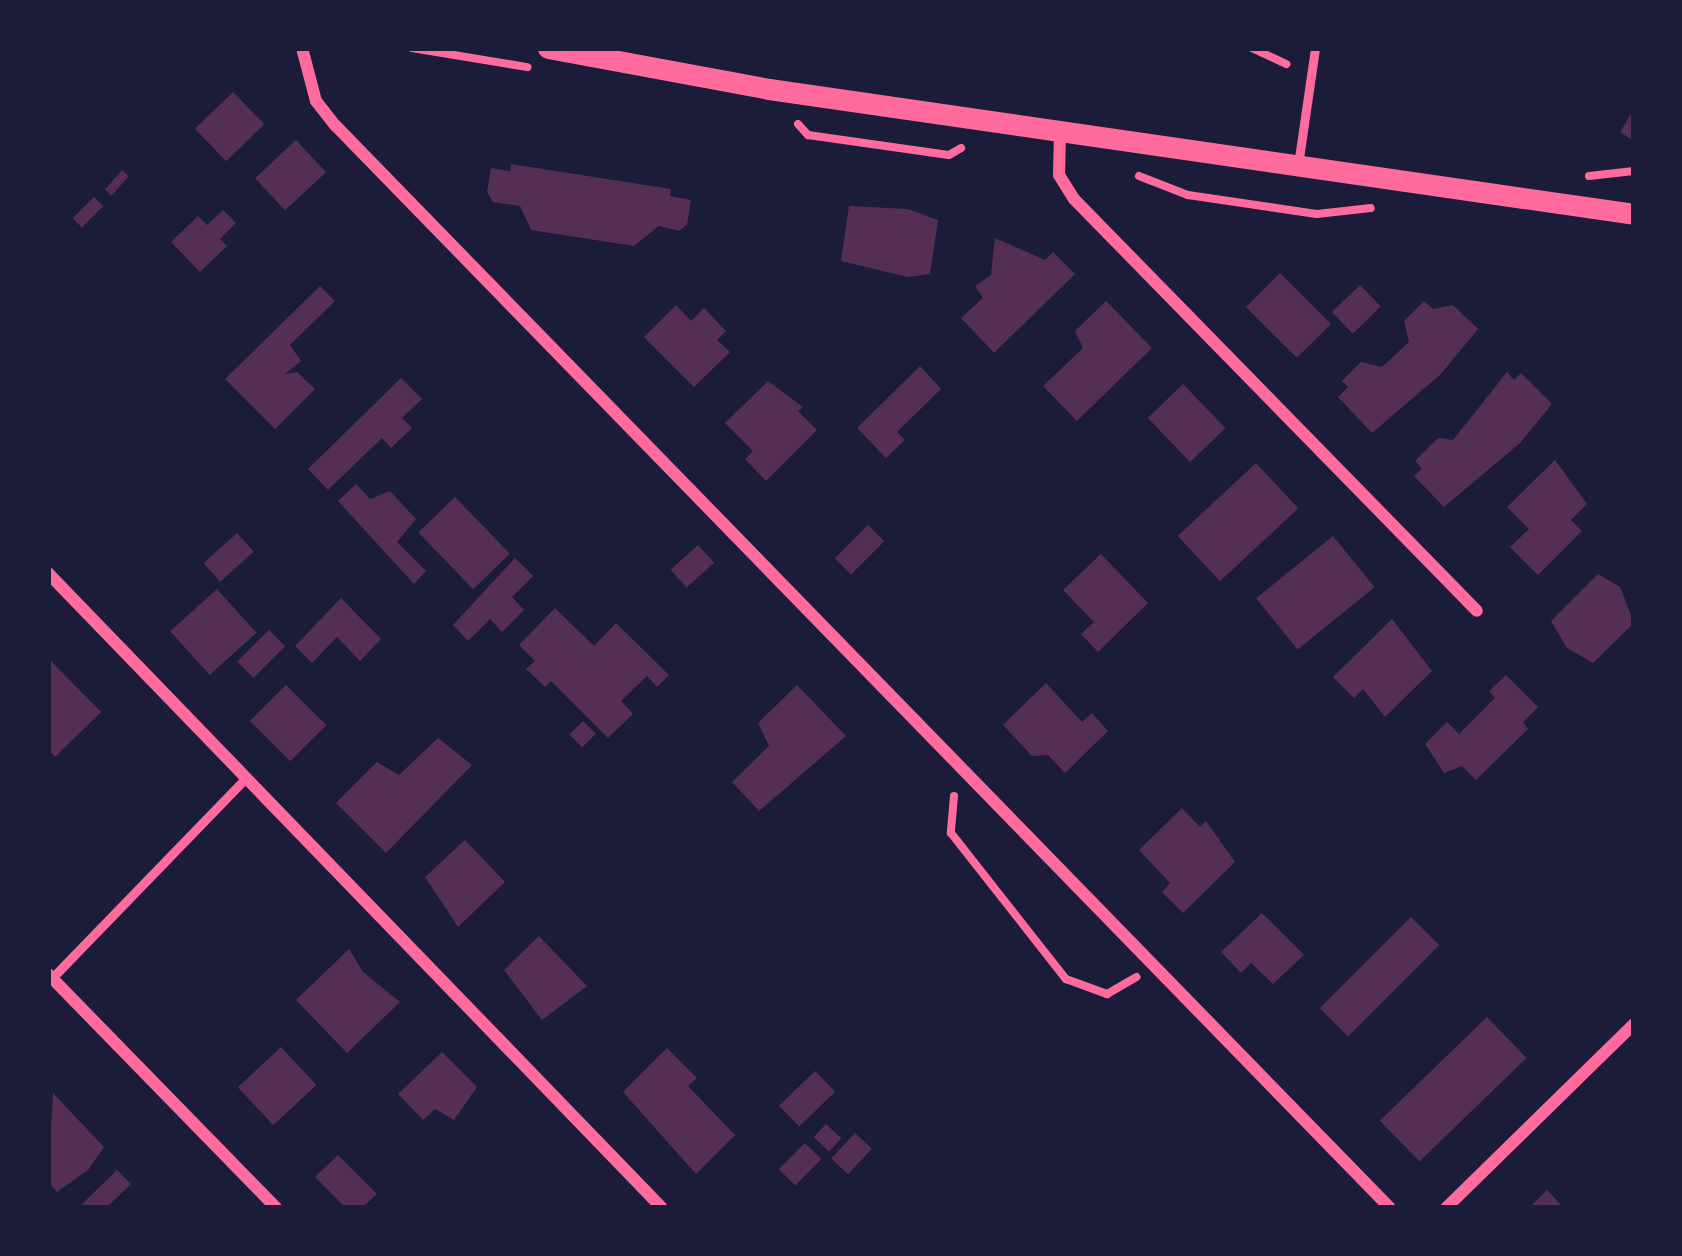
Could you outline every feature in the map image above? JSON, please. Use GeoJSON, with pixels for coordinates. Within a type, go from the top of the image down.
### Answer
{"type":"FeatureCollection","features":[{"type":"Feature","properties":{"kind":"street"},"geometry":{"type":"LineString","coordinates":[[302,48],[316,101],[335,125],[1390,1208]]}},
{"type":"Feature","properties":{"kind":"street"},"geometry":{"type":"LineString","coordinates":[[548,48],[1060,132],[1634,214]]}},
{"type":"Feature","properties":{"kind":"street"},"geometry":{"type":"LineString","coordinates":[[1060,132],[1059,175],[1074,199],[1477,611]]}},
{"type":"Feature","properties":{"kind":"street"},"geometry":{"type":"LineString","coordinates":[[48,573],[662,1208]]}},
{"type":"Feature","properties":{"kind":"street"},"geometry":{"type":"LineString","coordinates":[[50,976],[276,1208]]}},
{"type":"Feature","properties":{"kind":"street"},"geometry":{"type":"LineString","coordinates":[[1446,1208],[1634,1024]]}},
{"type":"Feature","properties":{"kind":"lane"},"geometry":{"type":"LineString","coordinates":[[1298,165],[1315,48]]}},
{"type":"Feature","properties":{"kind":"lane"},"geometry":{"type":"LineString","coordinates":[[50,976],[246,778]]}},
{"type":"Feature","properties":{"kind":"path"},"geometry":{"type":"LineString","coordinates":[[1252,48],[1286,64]]}},
{"type":"Feature","properties":{"kind":"path"},"geometry":{"type":"LineString","coordinates":[[968,775],[952,800],[951,833],[1066,980],[1107,994],[1153,964]]}},
{"type":"Feature","properties":{"kind":"building"},"geometry":{"type":"Polygon","coordinates":[[[233,92],[264,124],[226,161],[195,129],[233,92]]]}},
{"type":"Feature","properties":{"kind":"building"},"geometry":{"type":"Polygon","coordinates":[[[1634,109],[1634,141],[1620,132],[1634,109]]]}},
{"type":"Feature","properties":{"kind":"building"},"geometry":{"type":"Polygon","coordinates":[[[296,140],[326,172],[285,210],[255,178],[296,140]]]}},
{"type":"Feature","properties":{"kind":"building"},"geometry":{"type":"Polygon","coordinates":[[[511,164],[671,189],[670,196],[691,200],[687,225],[679,231],[659,226],[634,246],[531,230],[520,206],[493,202],[487,192],[491,168],[510,171],[511,164]]]}},
{"type":"Feature","properties":{"kind":"building"},"geometry":{"type":"Polygon","coordinates":[[[122,170],[129,176],[112,196],[105,190],[122,170]]]}},
{"type":"Feature","properties":{"kind":"building"},"geometry":{"type":"Polygon","coordinates":[[[94,197],[103,206],[82,227],[73,218],[94,197]]]}},
{"type":"Feature","properties":{"kind":"building"},"geometry":{"type":"Polygon","coordinates":[[[849,206],[908,209],[938,220],[930,274],[908,277],[841,261],[849,206]]]}},
{"type":"Feature","properties":{"kind":"building"},"geometry":{"type":"Polygon","coordinates":[[[223,210],[236,223],[220,239],[227,246],[200,272],[171,242],[198,216],[207,225],[223,210]]]}},
{"type":"Feature","properties":{"kind":"building"},"geometry":{"type":"Polygon","coordinates":[[[995,238],[1045,260],[1053,252],[1075,274],[994,353],[961,318],[983,298],[975,286],[991,275],[995,238]]]}},
{"type":"Feature","properties":{"kind":"building"},"geometry":{"type":"Polygon","coordinates":[[[1280,273],[1331,324],[1297,358],[1246,307],[1280,273]]]}},
{"type":"Feature","properties":{"kind":"building"},"geometry":{"type":"Polygon","coordinates":[[[1360,285],[1381,307],[1353,334],[1332,312],[1360,285]]]}},
{"type":"Feature","properties":{"kind":"building"},"geometry":{"type":"Polygon","coordinates":[[[320,286],[335,301],[290,345],[301,361],[285,374],[297,372],[315,389],[275,429],[225,379],[320,286]]]}},
{"type":"Feature","properties":{"kind":"building"},"geometry":{"type":"Polygon","coordinates":[[[1106,301],[1152,348],[1077,421],[1043,386],[1083,348],[1075,331],[1106,301]]]}},
{"type":"Feature","properties":{"kind":"building"},"geometry":{"type":"Polygon","coordinates":[[[1424,301],[1433,309],[1453,305],[1478,329],[1441,374],[1372,433],[1338,397],[1348,387],[1342,381],[1361,362],[1382,367],[1409,342],[1404,321],[1424,301]]]}},
{"type":"Feature","properties":{"kind":"building"},"geometry":{"type":"Polygon","coordinates":[[[676,305],[691,321],[704,308],[726,331],[717,340],[730,352],[694,387],[644,337],[676,305]]]}},
{"type":"Feature","properties":{"kind":"building"},"geometry":{"type":"Polygon","coordinates":[[[920,366],[941,389],[897,432],[905,440],[886,458],[857,428],[920,366]]]}},
{"type":"Feature","properties":{"kind":"building"},"geometry":{"type":"Polygon","coordinates":[[[1507,372],[1514,380],[1521,373],[1552,404],[1520,443],[1444,507],[1414,476],[1422,469],[1415,461],[1438,438],[1453,440],[1507,372]]]}},
{"type":"Feature","properties":{"kind":"building"},"geometry":{"type":"Polygon","coordinates":[[[401,378],[422,399],[402,418],[412,428],[391,448],[382,438],[328,490],[308,469],[401,378]]]}},
{"type":"Feature","properties":{"kind":"building"},"geometry":{"type":"Polygon","coordinates":[[[768,381],[803,407],[798,411],[817,430],[766,481],[745,459],[753,451],[725,423],[768,381]]]}},
{"type":"Feature","properties":{"kind":"building"},"geometry":{"type":"Polygon","coordinates":[[[1183,384],[1225,428],[1190,462],[1148,418],[1183,384]]]}},
{"type":"Feature","properties":{"kind":"building"},"geometry":{"type":"Polygon","coordinates":[[[1555,460],[1587,504],[1571,520],[1582,531],[1538,575],[1510,547],[1529,529],[1507,507],[1555,460]]]}},
{"type":"Feature","properties":{"kind":"building"},"geometry":{"type":"Polygon","coordinates":[[[1256,463],[1298,508],[1220,581],[1178,536],[1256,463]]]}},
{"type":"Feature","properties":{"kind":"building"},"geometry":{"type":"Polygon","coordinates":[[[356,484],[370,499],[390,491],[416,519],[397,542],[426,571],[414,584],[338,501],[356,484]]]}},
{"type":"Feature","properties":{"kind":"building"},"geometry":{"type":"Polygon","coordinates":[[[455,497],[510,554],[473,589],[418,532],[455,497]]]}},
{"type":"Feature","properties":{"kind":"building"},"geometry":{"type":"Polygon","coordinates":[[[868,525],[884,541],[851,574],[835,558],[868,525]]]}},
{"type":"Feature","properties":{"kind":"building"},"geometry":{"type":"Polygon","coordinates":[[[237,533],[254,552],[220,582],[204,563],[237,533]]]}},
{"type":"Feature","properties":{"kind":"building"},"geometry":{"type":"Polygon","coordinates":[[[1333,536],[1375,587],[1298,650],[1256,598],[1333,536]]]}},
{"type":"Feature","properties":{"kind":"building"},"geometry":{"type":"Polygon","coordinates":[[[698,545],[714,563],[687,588],[671,570],[698,545]]]}},
{"type":"Feature","properties":{"kind":"building"},"geometry":{"type":"Polygon","coordinates":[[[1101,554],[1148,603],[1098,652],[1081,634],[1094,622],[1063,590],[1101,554]]]}},
{"type":"Feature","properties":{"kind":"building"},"geometry":{"type":"Polygon","coordinates":[[[515,558],[533,576],[512,597],[524,610],[502,632],[490,619],[468,641],[453,625],[515,558]]]}},
{"type":"Feature","properties":{"kind":"building"},"geometry":{"type":"Polygon","coordinates":[[[1598,574],[1620,587],[1634,623],[1593,663],[1567,648],[1551,621],[1598,574]]]}},
{"type":"Feature","properties":{"kind":"building"},"geometry":{"type":"Polygon","coordinates":[[[217,589],[256,633],[210,675],[170,631],[217,589]]]}},
{"type":"Feature","properties":{"kind":"building"},"geometry":{"type":"Polygon","coordinates":[[[341,598],[381,639],[360,661],[337,637],[312,663],[295,646],[341,598]]]}},
{"type":"Feature","properties":{"kind":"building"},"geometry":{"type":"Polygon","coordinates":[[[555,608],[594,646],[616,623],[669,675],[657,687],[647,676],[621,701],[633,714],[608,738],[551,681],[545,687],[526,669],[535,661],[519,645],[555,608]]]}},
{"type":"Feature","properties":{"kind":"building"},"geometry":{"type":"Polygon","coordinates":[[[1392,619],[1432,671],[1385,717],[1363,689],[1354,698],[1333,677],[1392,619]]]}},
{"type":"Feature","properties":{"kind":"building"},"geometry":{"type":"Polygon","coordinates":[[[269,630],[285,646],[253,678],[237,662],[269,630]]]}},
{"type":"Feature","properties":{"kind":"building"},"geometry":{"type":"Polygon","coordinates":[[[48,658],[101,712],[55,757],[48,749],[48,658]]]}},
{"type":"Feature","properties":{"kind":"building"},"geometry":{"type":"Polygon","coordinates":[[[1506,675],[1538,707],[1523,722],[1528,729],[1476,780],[1462,766],[1444,773],[1425,744],[1447,722],[1459,734],[1495,698],[1489,691],[1506,675]]]}},
{"type":"Feature","properties":{"kind":"building"},"geometry":{"type":"Polygon","coordinates":[[[1046,683],[1082,722],[1092,713],[1108,731],[1065,773],[1048,755],[1032,756],[1003,725],[1046,683]]]}},
{"type":"Feature","properties":{"kind":"building"},"geometry":{"type":"Polygon","coordinates":[[[286,685],[326,725],[290,761],[250,721],[286,685]]]}},
{"type":"Feature","properties":{"kind":"building"},"geometry":{"type":"Polygon","coordinates":[[[797,685],[846,736],[759,811],[732,782],[769,746],[758,723],[797,685]]]}},
{"type":"Feature","properties":{"kind":"building"},"geometry":{"type":"Polygon","coordinates":[[[583,721],[596,734],[582,747],[570,734],[583,721]]]}},
{"type":"Feature","properties":{"kind":"building"},"geometry":{"type":"Polygon","coordinates":[[[438,738],[472,765],[386,853],[336,803],[377,762],[399,775],[438,738]]]}},
{"type":"Feature","properties":{"kind":"building"},"geometry":{"type":"Polygon","coordinates":[[[1182,808],[1200,827],[1206,821],[1235,862],[1183,913],[1162,892],[1170,883],[1139,850],[1182,808]]]}},
{"type":"Feature","properties":{"kind":"building"},"geometry":{"type":"Polygon","coordinates":[[[465,840],[505,882],[458,927],[425,877],[465,840]]]}},
{"type":"Feature","properties":{"kind":"building"},"geometry":{"type":"Polygon","coordinates":[[[1262,913],[1304,955],[1273,984],[1251,963],[1241,973],[1221,952],[1262,913]]]}},
{"type":"Feature","properties":{"kind":"building"},"geometry":{"type":"Polygon","coordinates":[[[1411,917],[1439,945],[1348,1037],[1320,1008],[1411,917]]]}},
{"type":"Feature","properties":{"kind":"building"},"geometry":{"type":"Polygon","coordinates":[[[539,936],[587,986],[542,1020],[504,970],[539,936]]]}},
{"type":"Feature","properties":{"kind":"building"},"geometry":{"type":"Polygon","coordinates":[[[349,949],[363,972],[400,1002],[347,1053],[296,1000],[349,949]]]}},
{"type":"Feature","properties":{"kind":"building"},"geometry":{"type":"Polygon","coordinates":[[[1487,1017],[1527,1058],[1419,1162],[1380,1121],[1487,1017]]]}},
{"type":"Feature","properties":{"kind":"building"},"geometry":{"type":"Polygon","coordinates":[[[281,1047],[316,1085],[273,1125],[238,1087],[281,1047]]]}},
{"type":"Feature","properties":{"kind":"building"},"geometry":{"type":"Polygon","coordinates":[[[667,1048],[697,1078],[688,1086],[735,1135],[696,1174],[623,1092],[667,1048]]]}},
{"type":"Feature","properties":{"kind":"building"},"geometry":{"type":"Polygon","coordinates":[[[442,1052],[477,1087],[454,1120],[435,1109],[423,1120],[398,1094],[442,1052]]]}},
{"type":"Feature","properties":{"kind":"building"},"geometry":{"type":"Polygon","coordinates":[[[815,1071],[835,1092],[799,1127],[779,1106],[815,1071]]]}},
{"type":"Feature","properties":{"kind":"building"},"geometry":{"type":"Polygon","coordinates":[[[53,1093],[104,1147],[88,1170],[57,1192],[48,1182],[53,1093]]]}},
{"type":"Feature","properties":{"kind":"building"},"geometry":{"type":"Polygon","coordinates":[[[826,1124],[841,1138],[829,1151],[814,1137],[826,1124]]]}},
{"type":"Feature","properties":{"kind":"building"},"geometry":{"type":"Polygon","coordinates":[[[855,1133],[872,1149],[848,1174],[831,1159],[855,1133]]]}},
{"type":"Feature","properties":{"kind":"building"},"geometry":{"type":"Polygon","coordinates":[[[805,1143],[821,1159],[795,1185],[779,1169],[805,1143]]]}},
{"type":"Feature","properties":{"kind":"building"},"geometry":{"type":"Polygon","coordinates":[[[338,1155],[377,1194],[362,1208],[346,1208],[315,1177],[338,1155]]]}},
{"type":"Feature","properties":{"kind":"building"},"geometry":{"type":"Polygon","coordinates":[[[117,1170],[131,1184],[106,1208],[78,1208],[117,1170]]]}},
{"type":"Feature","properties":{"kind":"building"},"geometry":{"type":"Polygon","coordinates":[[[1547,1190],[1564,1208],[1529,1208],[1547,1190]]]}}]}
